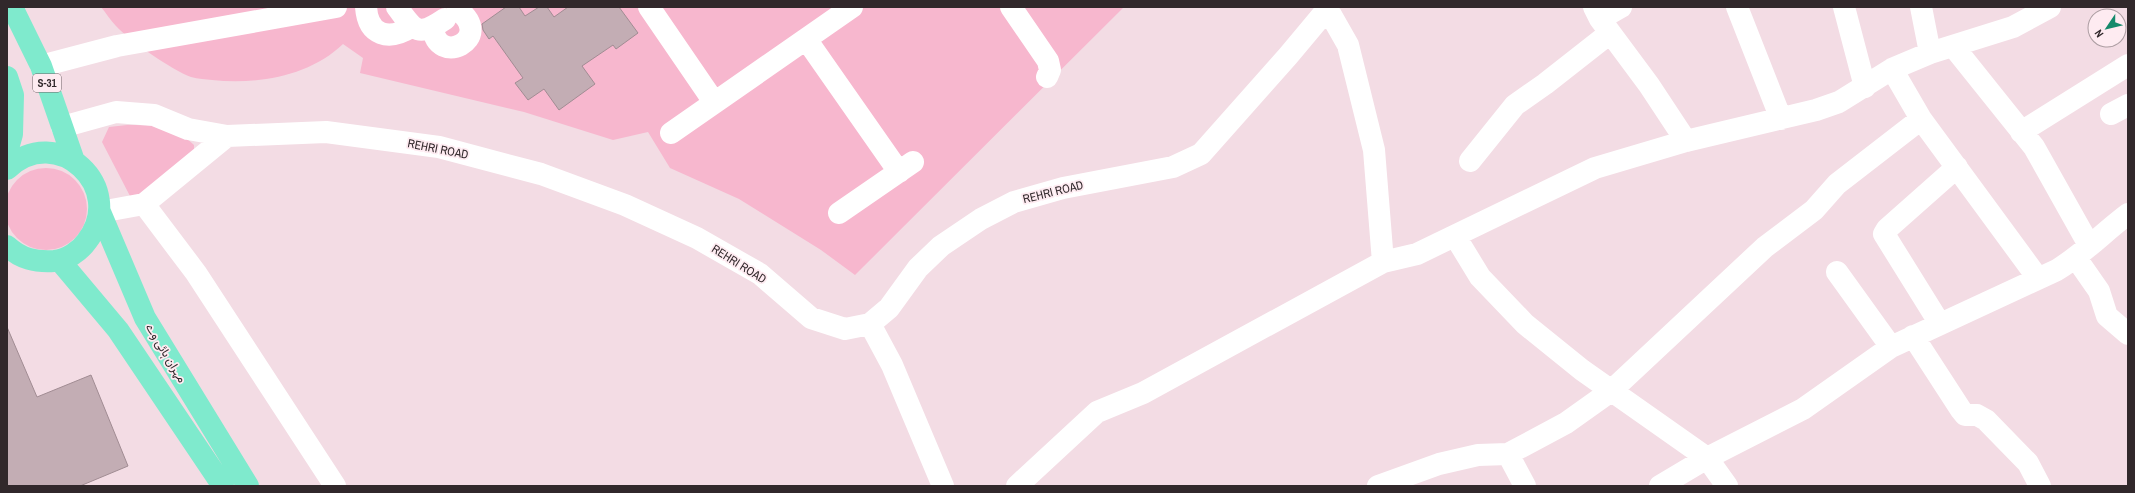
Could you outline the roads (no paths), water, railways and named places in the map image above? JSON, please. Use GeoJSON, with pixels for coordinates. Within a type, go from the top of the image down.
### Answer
{"type":"FeatureCollection","features":[{"type":"Feature","properties":{"kind":"main road","name":"S-31"},"geometry":{"type":"LineString","coordinates":[[12,7],[41,66],[74,161]]}},
{"type":"Feature","properties":{"kind":"main road"},"geometry":{"type":"LineString","coordinates":[[7,77],[14,95],[12,134],[7,152]]}},
{"type":"Feature","properties":{"kind":"main road"},"geometry":{"type":"LineString","coordinates":[[7,169],[16,161],[36,153],[54,152],[74,161],[89,175],[98,192],[100,212],[95,231],[81,250],[60,261],[37,262],[7,259]]}},
{"type":"Feature","properties":{"kind":"main road","name":"مہران ہائی وے"},"geometry":{"type":"LineString","coordinates":[[100,212],[145,318],[248,486]]}},
{"type":"Feature","properties":{"kind":"main road"},"geometry":{"type":"LineString","coordinates":[[7,246],[16,254],[37,262]]}},
{"type":"Feature","properties":{"kind":"main road"},"geometry":{"type":"LineString","coordinates":[[60,261],[118,330],[223,486]]}},
{"type":"Feature","properties":{"kind":"street"},"geometry":{"type":"LineString","coordinates":[[41,66],[117,46],[336,7]]}},
{"type":"Feature","properties":{"kind":"street"},"geometry":{"type":"LineString","coordinates":[[366,7],[366,15],[371,25],[377,32],[386,36],[396,35],[411,27]]}},
{"type":"Feature","properties":{"kind":"street"},"geometry":{"type":"LineString","coordinates":[[397,7],[411,27],[421,31],[433,27],[460,8],[470,23],[471,32],[468,40],[462,46],[453,48],[445,47],[438,42],[434,35],[433,27]]}},
{"type":"Feature","properties":{"kind":"street"},"geometry":{"type":"LineString","coordinates":[[649,7],[714,102]]}},
{"type":"Feature","properties":{"kind":"street"},"geometry":{"type":"LineString","coordinates":[[671,133],[852,7]]}},
{"type":"Feature","properties":{"kind":"street"},"geometry":{"type":"LineString","coordinates":[[1470,161],[1514,105],[1545,84],[1601,20],[1621,7]]}},
{"type":"Feature","properties":{"kind":"street"},"geometry":{"type":"LineString","coordinates":[[1737,7],[1781,119]]}},
{"type":"Feature","properties":{"kind":"street"},"geometry":{"type":"LineString","coordinates":[[1844,7],[1865,87]]}},
{"type":"Feature","properties":{"kind":"street"},"geometry":{"type":"LineString","coordinates":[[1921,7],[1930,53]]}},
{"type":"Feature","properties":{"kind":"street"},"geometry":{"type":"LineString","coordinates":[[1017,486],[1097,412],[1143,392],[1383,262],[1417,254],[1595,168],[1686,141],[1781,119],[1816,110],[1839,102],[1892,69],[1930,53],[2013,27],[2050,7]]}},
{"type":"Feature","properties":{"kind":"street"},"geometry":{"type":"LineString","coordinates":[[1014,8],[1048,61],[1050,70],[1047,77]]}},
{"type":"Feature","properties":{"kind":"street"},"geometry":{"type":"LineString","coordinates":[[1328,8],[1348,45],[1374,150],[1383,262]]}},
{"type":"Feature","properties":{"kind":"street","name":"REHRI ROAD"},"geometry":{"type":"LineString","coordinates":[[62,127],[116,112],[154,114],[188,128],[227,136],[326,132],[439,147],[541,174],[625,205],[697,238],[760,274],[811,318],[845,329],[870,324],[889,308],[918,268],[941,246],[981,219],[1014,202],[1063,188],[1173,167],[1200,154],[1288,56],[1328,8]]}},
{"type":"Feature","properties":{"kind":"street"},"geometry":{"type":"LineString","coordinates":[[1601,20],[1649,85],[1686,141]]}},
{"type":"Feature","properties":{"kind":"street"},"geometry":{"type":"LineString","coordinates":[[806,39],[906,167],[839,213]]}},
{"type":"Feature","properties":{"kind":"street"},"geometry":{"type":"LineString","coordinates":[[1953,46],[2034,147],[2083,251],[2100,291],[2107,316],[2128,334]]}},
{"type":"Feature","properties":{"kind":"street"},"geometry":{"type":"LineString","coordinates":[[2021,132],[2128,65]]}},
{"type":"Feature","properties":{"kind":"street"},"geometry":{"type":"LineString","coordinates":[[1892,69],[1922,119],[2038,277]]}},
{"type":"Feature","properties":{"kind":"street"},"geometry":{"type":"LineString","coordinates":[[1378,486],[1439,464],[1478,455],[1508,454],[1566,423],[1611,391],[1765,247],[1814,210],[1837,184],[1922,119]]}},
{"type":"Feature","properties":{"kind":"street"},"geometry":{"type":"LineString","coordinates":[[100,212],[144,204],[227,136]]}},
{"type":"Feature","properties":{"kind":"street"},"geometry":{"type":"LineString","coordinates":[[1940,324],[1884,234],[1887,229],[1957,167]]}},
{"type":"Feature","properties":{"kind":"street"},"geometry":{"type":"LineString","coordinates":[[144,204],[196,273],[335,486]]}},
{"type":"Feature","properties":{"kind":"street"},"geometry":{"type":"LineString","coordinates":[[1660,486],[1707,458],[1803,409],[1891,347],[2038,277],[2057,270],[2128,214]]}},
{"type":"Feature","properties":{"kind":"street"},"geometry":{"type":"LineString","coordinates":[[1455,236],[1480,277],[1491,291],[1525,324],[1611,391],[1707,458],[1727,486]]}},
{"type":"Feature","properties":{"kind":"street"},"geometry":{"type":"LineString","coordinates":[[1837,272],[1891,347]]}},
{"type":"Feature","properties":{"kind":"street"},"geometry":{"type":"LineString","coordinates":[[870,324],[892,366],[943,486]]}},
{"type":"Feature","properties":{"kind":"street"},"geometry":{"type":"LineString","coordinates":[[1912,336],[1965,415],[1977,414],[1986,420],[2028,463],[2040,486]]}},
{"type":"Feature","properties":{"kind":"street"},"geometry":{"type":"LineString","coordinates":[[1508,454],[1525,486]]}}]}
